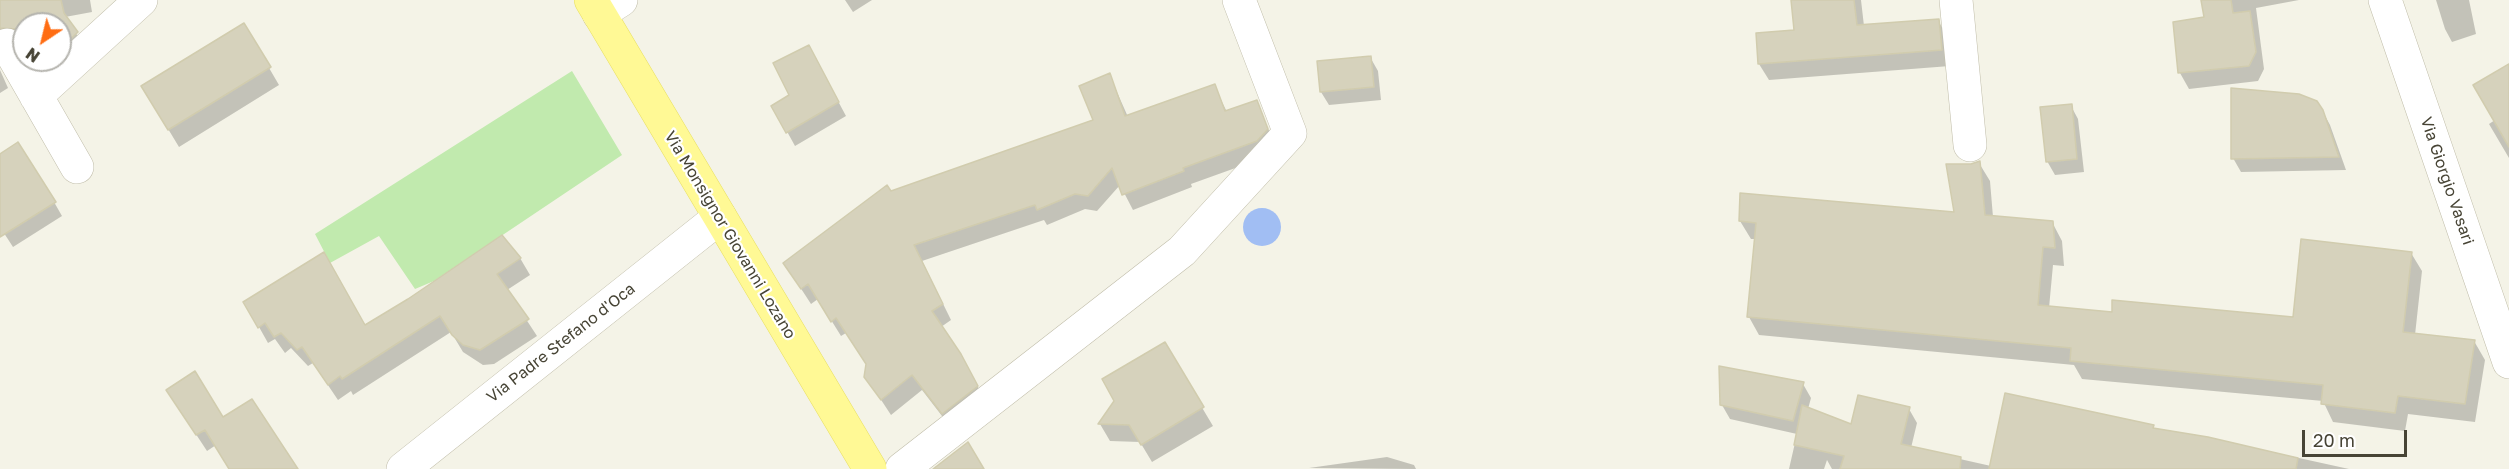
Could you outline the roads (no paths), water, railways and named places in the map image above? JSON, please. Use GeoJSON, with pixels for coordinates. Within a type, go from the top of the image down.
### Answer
{"type":"FeatureCollection","features":[{"type":"Feature","properties":{"kind":"main road","name":"Via Monsignor Giovanni Lozano"},"geometry":{"type":"LineString","coordinates":[[604,4],[720,217],[870,469]]}},
{"type":"Feature","properties":{"kind":"street"},"geometry":{"type":"LineString","coordinates":[[36,96],[141,0]]}},
{"type":"Feature","properties":{"kind":"street"},"geometry":{"type":"LineString","coordinates":[[902,469],[1182,250],[1290,133],[1239,0]]}},
{"type":"Feature","properties":{"kind":"street"},"geometry":{"type":"LineString","coordinates":[[1956,0],[1970,145]]}},
{"type":"Feature","properties":{"kind":"street","name":"Via Giorgio Vasari"},"geometry":{"type":"LineString","coordinates":[[2385,0],[2509,362]]}},
{"type":"Feature","properties":{"kind":"street"},"geometry":{"type":"LineString","coordinates":[[7,45],[77,167]]}},
{"type":"Feature","properties":{"kind":"street","name":"Via Padre Stefano d'Oca"},"geometry":{"type":"LineString","coordinates":[[403,469],[720,217]]}},
{"type":"Feature","properties":{"kind":"water"},"geometry":{"type":"Polygon","coordinates":[[[1262,208],[1269,209],[1275,214],[1280,220],[1280,234],[1275,240],[1269,245],[1262,246],[1255,245],[1249,240],[1244,234],[1243,227],[1244,220],[1249,214],[1255,209],[1262,208]]]}}]}
